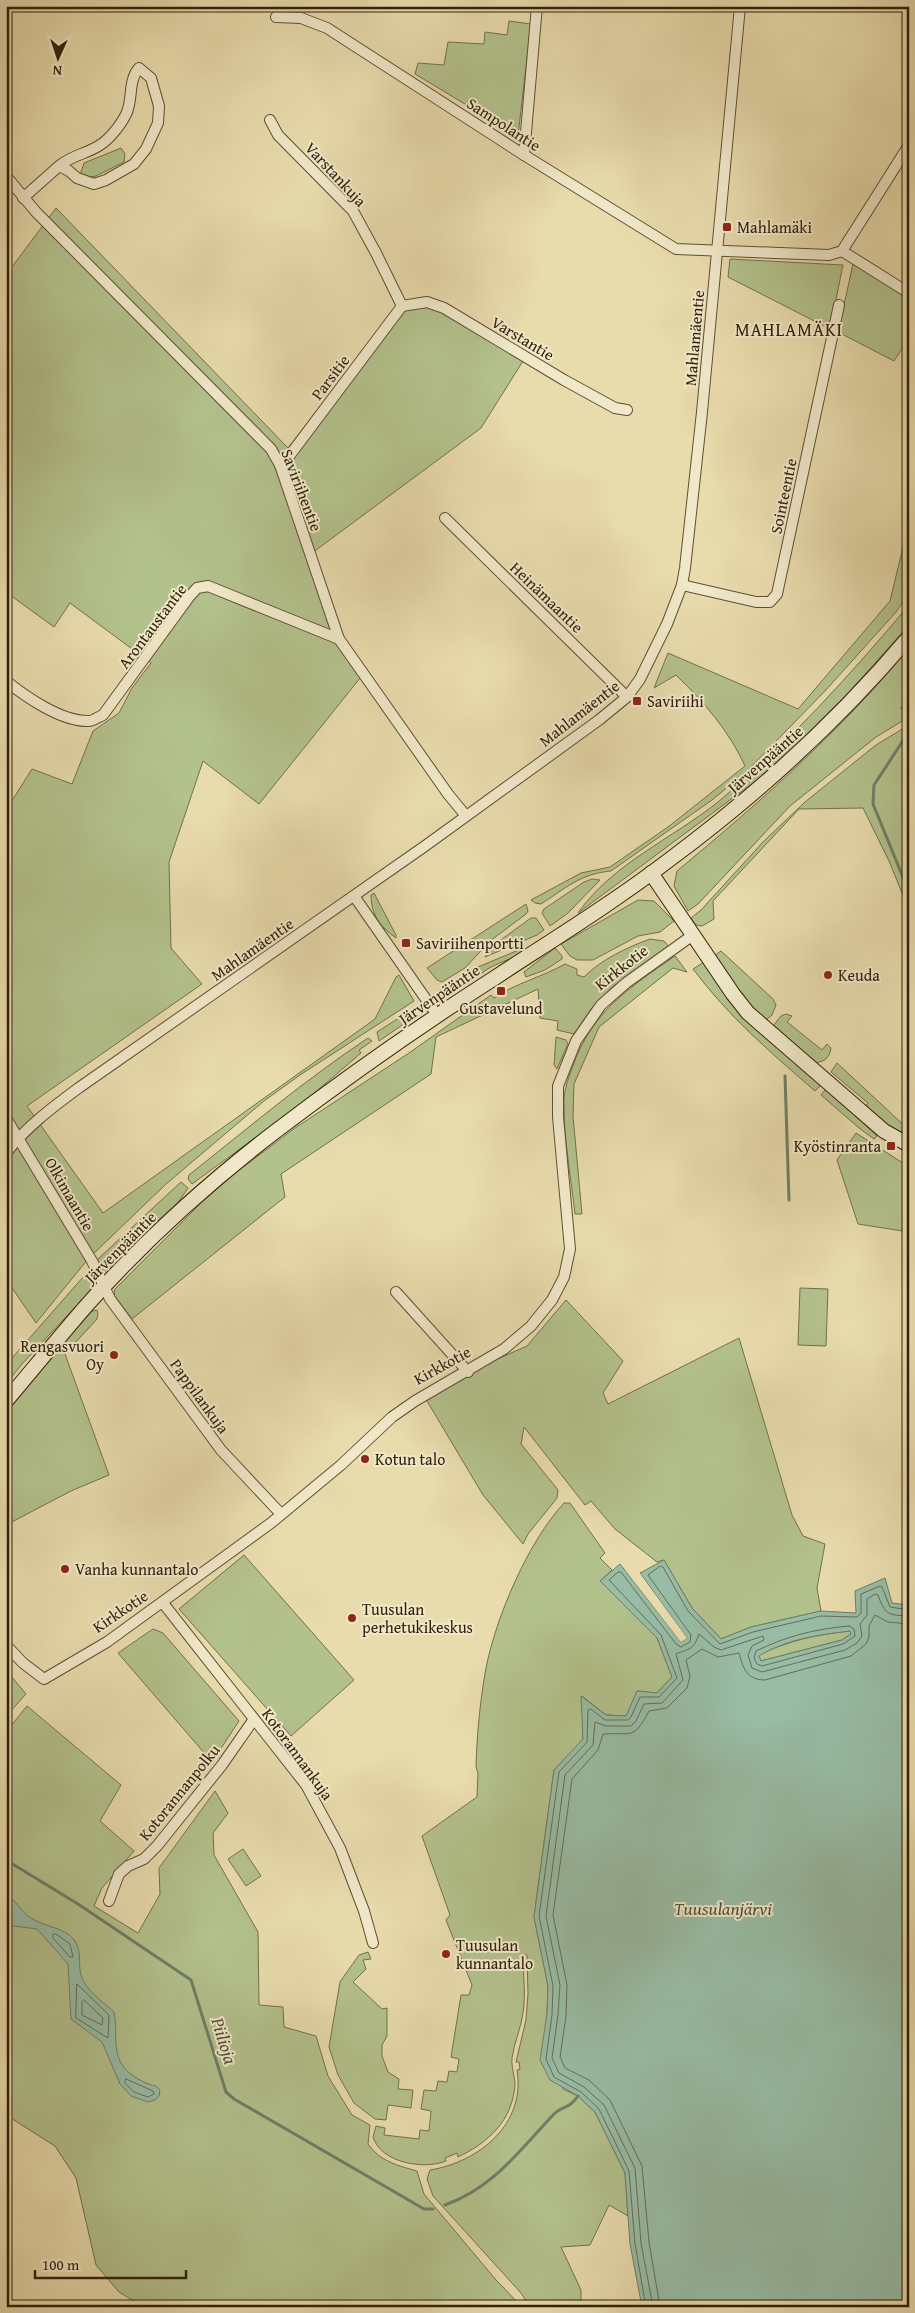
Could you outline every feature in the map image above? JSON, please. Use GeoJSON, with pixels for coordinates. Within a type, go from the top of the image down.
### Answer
{"type":"FeatureCollection","features":[{"type":"Feature","properties":{"kind":"main road","name":"Järvenpääntie"},"geometry":{"type":"LineString","coordinates":[[6,1401],[104,1288],[133,1257],[197,1196],[276,1131],[437,1015],[651,873],[755,792],[790,762],[840,714],[909,637]]}},
{"type":"Feature","properties":{"kind":"main road"},"geometry":{"type":"LineString","coordinates":[[651,873],[748,1013],[884,1131],[909,1145]]}},
{"type":"Feature","properties":{"kind":"street"},"geometry":{"type":"LineString","coordinates":[[524,155],[537,6]]}},
{"type":"Feature","properties":{"kind":"street","name":"Mahlamäentie"},"geometry":{"type":"LineString","coordinates":[[6,1152],[19,1136],[41,1116],[466,816],[628,697],[640,679],[667,624],[682,585],[691,526],[740,6]]}},
{"type":"Feature","properties":{"kind":"street","name":"Sampolantie"},"geometry":{"type":"LineString","coordinates":[[276,17],[301,18],[326,28],[524,155],[676,249],[829,256],[842,251]]}},
{"type":"Feature","properties":{"kind":"street"},"geometry":{"type":"LineString","coordinates":[[23,198],[59,166],[74,156],[101,145],[127,112],[133,74],[139,68],[152,78],[159,106],[158,123],[146,149],[134,164],[106,180],[94,184],[84,182],[59,166]]}},
{"type":"Feature","properties":{"kind":"street","name":"Varstankuja"},"geometry":{"type":"LineString","coordinates":[[270,120],[278,135],[353,211],[402,306]]}},
{"type":"Feature","properties":{"kind":"street"},"geometry":{"type":"LineString","coordinates":[[909,146],[842,251],[909,292]]}},
{"type":"Feature","properties":{"kind":"street","name":"Saviriihentie"},"geometry":{"type":"LineString","coordinates":[[6,176],[23,198],[270,448],[280,465],[340,639],[448,794],[466,816]]}},
{"type":"Feature","properties":{"kind":"street","name":"Varstantie"},"geometry":{"type":"LineString","coordinates":[[402,306],[427,302],[444,308],[564,380],[615,408],[627,410]]}},
{"type":"Feature","properties":{"kind":"street","name":"Sointeentie"},"geometry":{"type":"LineString","coordinates":[[682,585],[756,602],[770,602],[777,594],[839,305]]}},
{"type":"Feature","properties":{"kind":"street","name":"Parsitie"},"geometry":{"type":"LineString","coordinates":[[280,465],[290,456],[402,306]]}},
{"type":"Feature","properties":{"kind":"street","name":"Heinämaantie"},"geometry":{"type":"LineString","coordinates":[[445,518],[628,697]]}},
{"type":"Feature","properties":{"kind":"street","name":"Arontaustantie"},"geometry":{"type":"LineString","coordinates":[[6,681],[26,697],[73,719],[90,721],[103,716],[189,597],[197,588],[208,586],[340,639]]}},
{"type":"Feature","properties":{"kind":"street"},"geometry":{"type":"LineString","coordinates":[[354,896],[437,1015]]}},
{"type":"Feature","properties":{"kind":"street","name":"Kirkkotie"},"geometry":{"type":"LineString","coordinates":[[6,1645],[23,1663],[44,1679],[107,1642],[163,1603],[281,1514],[341,1465],[392,1417],[415,1401],[468,1372],[504,1349],[531,1326],[552,1300],[564,1276],[570,1249],[570,1230],[560,1149],[558,1086],[576,1041],[601,1005],[626,983],[693,935]]}},
{"type":"Feature","properties":{"kind":"street","name":"Olkimaantie"},"geometry":{"type":"LineString","coordinates":[[6,1118],[19,1136],[99,1273],[104,1288]]}},
{"type":"Feature","properties":{"kind":"street","name":"Pappilankuja"},"geometry":{"type":"LineString","coordinates":[[104,1288],[110,1299],[221,1450],[281,1514]]}},
{"type":"Feature","properties":{"kind":"street"},"geometry":{"type":"LineString","coordinates":[[396,1292],[468,1372]]}},
{"type":"Feature","properties":{"kind":"street","name":"Kotorannankuja"},"geometry":{"type":"LineString","coordinates":[[163,1603],[306,1785],[340,1848],[364,1911],[373,1942]]}},
{"type":"Feature","properties":{"kind":"street","name":"Kotorannanpolku"},"geometry":{"type":"LineString","coordinates":[[108,1901],[119,1874],[128,1866],[144,1859],[157,1846],[222,1765],[254,1718]]}},
{"type":"Feature","properties":{"kind":"shaded area"},"geometry":{"type":"Polygon","coordinates":[[[509,21],[531,24],[518,136],[415,74],[418,63],[444,65],[448,42],[484,44],[485,32],[507,35],[509,21]]]}},
{"type":"Feature","properties":{"kind":"shaded area"},"geometry":{"type":"Polygon","coordinates":[[[121,148],[125,154],[124,162],[96,176],[85,178],[80,175],[84,163],[121,148]]]}},
{"type":"Feature","properties":{"kind":"shaded area"},"geometry":{"type":"Polygon","coordinates":[[[56,208],[288,448],[394,310],[432,306],[523,361],[481,428],[308,556],[361,677],[259,804],[203,761],[169,862],[171,948],[202,984],[27,1106],[103,1213],[375,1019],[396,977],[399,975],[414,1001],[300,1075],[264,1101],[166,1184],[88,1259],[36,1323],[6,1279],[6,810],[32,769],[72,784],[93,731],[119,713],[132,688],[151,663],[70,603],[54,627],[6,592],[6,275],[56,208]]]}},
{"type":"Feature","properties":{"kind":"shaded area"},"geometry":{"type":"Polygon","coordinates":[[[730,259],[843,265],[830,329],[728,277],[730,259]]]}},
{"type":"Feature","properties":{"kind":"shaded area"},"geometry":{"type":"Polygon","coordinates":[[[853,264],[909,297],[909,338],[894,361],[838,332],[853,264]]]}},
{"type":"Feature","properties":{"kind":"shaded area"},"geometry":{"type":"Polygon","coordinates":[[[909,522],[909,593],[896,612],[825,691],[746,772],[712,800],[611,871],[590,875],[566,887],[541,904],[531,900],[581,873],[610,867],[668,827],[745,766],[724,729],[676,675],[654,688],[668,653],[798,709],[890,601],[909,522]]]}},
{"type":"Feature","properties":{"kind":"shaded area"},"geometry":{"type":"Polygon","coordinates":[[[909,605],[909,625],[833,710],[798,744],[757,780],[578,913],[608,880],[625,866],[718,802],[744,780],[818,708],[909,605]]]}},
{"type":"Feature","properties":{"kind":"shaded area"},"geometry":{"type":"Polygon","coordinates":[[[909,648],[909,717],[876,737],[790,806],[698,904],[688,911],[674,886],[677,871],[798,765],[856,708],[909,648]]]}},
{"type":"Feature","properties":{"kind":"shaded area"},"geometry":{"type":"Polygon","coordinates":[[[909,725],[909,771],[906,777],[905,788],[909,810],[909,910],[889,861],[863,808],[799,809],[713,901],[714,919],[702,926],[696,925],[691,918],[701,910],[763,842],[805,802],[876,745],[909,725]]]}},
{"type":"Feature","properties":{"kind":"shaded area"},"geometry":{"type":"Polygon","coordinates":[[[592,879],[600,880],[568,913],[550,926],[542,913],[544,909],[584,882],[592,879]]]}},
{"type":"Feature","properties":{"kind":"shaded area"},"geometry":{"type":"Polygon","coordinates":[[[374,893],[396,938],[381,925],[375,914],[371,902],[371,895],[374,893]]]}},
{"type":"Feature","properties":{"kind":"shaded area"},"geometry":{"type":"Polygon","coordinates":[[[638,900],[654,901],[674,921],[660,932],[638,936],[593,960],[577,960],[570,956],[561,944],[638,900]]]}},
{"type":"Feature","properties":{"kind":"shaded area"},"geometry":{"type":"Polygon","coordinates":[[[526,904],[528,911],[526,914],[490,941],[465,968],[442,982],[437,980],[427,968],[526,904]]]}},
{"type":"Feature","properties":{"kind":"shaded area"},"geometry":{"type":"Polygon","coordinates":[[[531,918],[536,918],[544,930],[537,935],[485,957],[491,947],[531,918]]]}},
{"type":"Feature","properties":{"kind":"shaded area"},"geometry":{"type":"Polygon","coordinates":[[[650,939],[664,941],[669,947],[612,987],[591,1009],[574,1034],[557,1030],[558,1021],[540,1018],[538,989],[436,1037],[431,1074],[281,1174],[285,1197],[132,1319],[114,1295],[115,1289],[201,1203],[238,1171],[295,1128],[409,1053],[491,995],[494,998],[511,988],[565,964],[577,969],[577,975],[584,977],[615,955],[650,939]]]}},
{"type":"Feature","properties":{"kind":"shaded area"},"geometry":{"type":"Polygon","coordinates":[[[555,948],[562,956],[562,959],[545,970],[526,977],[524,972],[555,948]]]}},
{"type":"Feature","properties":{"kind":"shaded area"},"geometry":{"type":"Polygon","coordinates":[[[521,949],[521,953],[491,967],[459,989],[445,992],[438,991],[478,967],[521,949]]]}},
{"type":"Feature","properties":{"kind":"shaded area"},"geometry":{"type":"Polygon","coordinates":[[[721,951],[773,999],[776,1005],[772,1015],[767,1019],[761,1019],[734,986],[714,956],[721,951]]]}},
{"type":"Feature","properties":{"kind":"shaded area"},"geometry":{"type":"Polygon","coordinates":[[[675,956],[687,972],[673,968],[599,1027],[574,1084],[573,1116],[582,1214],[575,1214],[564,1119],[566,1086],[572,1068],[580,1048],[601,1016],[627,990],[675,956]]]}},
{"type":"Feature","properties":{"kind":"shaded area"},"geometry":{"type":"Polygon","coordinates":[[[704,962],[748,1021],[821,1085],[815,1091],[721,1003],[693,969],[704,962]]]}},
{"type":"Feature","properties":{"kind":"shaded area"},"geometry":{"type":"Polygon","coordinates":[[[416,1007],[414,1017],[379,1041],[377,1032],[416,1007]]]}},
{"type":"Feature","properties":{"kind":"shaded area"},"geometry":{"type":"Polygon","coordinates":[[[786,1014],[792,1016],[787,1022],[822,1050],[827,1044],[831,1048],[825,1060],[813,1063],[775,1031],[773,1026],[781,1016],[786,1014]]]}},
{"type":"Feature","properties":{"kind":"shaded area"},"geometry":{"type":"Polygon","coordinates":[[[556,1037],[566,1040],[568,1044],[557,1069],[554,1065],[556,1037]]]}},
{"type":"Feature","properties":{"kind":"shaded area"},"geometry":{"type":"Polygon","coordinates":[[[368,1038],[372,1041],[359,1050],[361,1053],[304,1102],[192,1184],[188,1179],[189,1175],[299,1087],[368,1038]]]}},
{"type":"Feature","properties":{"kind":"shaded area"},"geometry":{"type":"Polygon","coordinates":[[[837,1063],[909,1130],[909,1138],[891,1127],[866,1106],[868,1103],[831,1072],[837,1063]]]}},
{"type":"Feature","properties":{"kind":"shaded area"},"geometry":{"type":"Polygon","coordinates":[[[826,1089],[877,1136],[874,1139],[821,1095],[826,1089]]]}},
{"type":"Feature","properties":{"kind":"shaded area"},"geometry":{"type":"Polygon","coordinates":[[[856,1133],[909,1167],[909,1232],[858,1224],[837,1160],[856,1133]]]}},
{"type":"Feature","properties":{"kind":"shaded area"},"geometry":{"type":"Polygon","coordinates":[[[181,1182],[188,1188],[175,1207],[107,1275],[104,1275],[96,1262],[99,1258],[181,1182]]]}},
{"type":"Feature","properties":{"kind":"shaded area"},"geometry":{"type":"Polygon","coordinates":[[[91,1268],[97,1279],[93,1288],[22,1364],[6,1384],[6,1365],[91,1268]]]}},
{"type":"Feature","properties":{"kind":"shaded area"},"geometry":{"type":"Polygon","coordinates":[[[800,1288],[828,1289],[826,1346],[798,1345],[800,1288]]]}},
{"type":"Feature","properties":{"kind":"shaded area"},"geometry":{"type":"Polygon","coordinates":[[[566,1300],[623,1361],[603,1393],[608,1404],[739,1338],[792,1515],[803,1536],[825,1544],[817,1588],[821,1611],[751,1627],[721,1639],[692,1608],[664,1560],[657,1562],[615,1529],[591,1501],[585,1505],[524,1427],[521,1444],[558,1490],[557,1498],[528,1534],[523,1544],[483,1495],[424,1396],[468,1372],[527,1346],[566,1300]]]}},
{"type":"Feature","properties":{"kind":"shaded area"},"geometry":{"type":"Polygon","coordinates":[[[97,1310],[97,1319],[65,1354],[109,1475],[71,1491],[6,1525],[6,1413],[58,1349],[92,1311],[97,1310]]]}},
{"type":"Feature","properties":{"kind":"shaded area"},"geometry":{"type":"Polygon","coordinates":[[[564,1503],[570,1503],[605,1553],[600,1558],[612,1570],[600,1581],[657,1638],[672,1677],[657,1693],[637,1691],[627,1716],[606,1715],[582,1696],[583,1740],[554,1770],[534,1917],[548,1986],[547,2014],[563,2089],[578,2096],[595,2112],[625,2173],[628,2216],[609,2205],[590,2245],[561,2247],[581,2290],[581,2307],[530,2307],[521,2293],[433,2196],[427,2179],[430,2170],[466,2159],[481,2149],[495,2137],[506,2123],[514,2107],[518,2089],[517,2070],[520,2069],[519,2062],[516,2062],[526,2020],[528,1994],[527,1955],[523,1955],[523,2013],[512,2058],[515,2085],[513,2098],[504,2120],[497,2129],[480,2144],[458,2157],[457,2153],[445,2158],[446,2161],[426,2165],[404,2162],[394,2158],[378,2146],[373,2137],[376,2126],[385,2128],[384,2135],[419,2139],[420,2130],[429,2131],[431,2111],[421,2109],[424,2090],[436,2091],[438,2081],[447,2082],[449,2071],[457,2072],[459,2059],[451,2057],[461,1995],[469,1995],[472,1985],[446,1920],[450,1915],[422,1836],[477,1797],[478,1773],[476,1767],[479,1718],[486,1668],[497,1626],[526,1559],[538,1538],[564,1503]]]}},
{"type":"Feature","properties":{"kind":"shaded area"},"geometry":{"type":"Polygon","coordinates":[[[244,1555],[354,1680],[291,1736],[179,1609],[244,1555]]]}},
{"type":"Feature","properties":{"kind":"shaded area"},"geometry":{"type":"Polygon","coordinates":[[[153,1629],[163,1633],[239,1721],[212,1762],[118,1653],[153,1629]]]}},
{"type":"Feature","properties":{"kind":"shaded area"},"geometry":{"type":"Polygon","coordinates":[[[850,1631],[851,1634],[842,1640],[761,1661],[758,1655],[781,1645],[803,1639],[850,1631]]]}},
{"type":"Feature","properties":{"kind":"shaded area"},"geometry":{"type":"Polygon","coordinates":[[[6,1670],[26,1694],[8,1714],[6,1713],[6,1670]]]}},
{"type":"Feature","properties":{"kind":"shaded area"},"geometry":{"type":"Polygon","coordinates":[[[27,1706],[121,1785],[100,1821],[134,1851],[102,1888],[94,1906],[138,1933],[160,1894],[159,1868],[215,1791],[228,1813],[213,1833],[214,1855],[258,1932],[259,2005],[283,2007],[284,2027],[316,2036],[328,2076],[352,2115],[370,2125],[368,2144],[384,2159],[396,2165],[417,2171],[424,2194],[496,2280],[522,2307],[144,2307],[119,2292],[96,2265],[76,2178],[55,2146],[6,2115],[6,1732],[27,1706]]]}},
{"type":"Feature","properties":{"kind":"shaded area"},"geometry":{"type":"Polygon","coordinates":[[[243,1849],[261,1876],[246,1886],[228,1859],[243,1849]]]}},
{"type":"Feature","properties":{"kind":"shaded area"},"geometry":{"type":"Polygon","coordinates":[[[368,1952],[371,1959],[363,1960],[366,1969],[353,1982],[382,2009],[387,2008],[387,2036],[382,2045],[382,2056],[388,2072],[399,2079],[398,2089],[413,2090],[411,2108],[388,2105],[386,2120],[375,2119],[354,2103],[338,2075],[329,2047],[340,1982],[359,1955],[368,1952]]]}},
{"type":"Feature","properties":{"kind":"water","name":"Tuusulanjärvi"},"geometry":{"type":"Polygon","coordinates":[[[664,1560],[692,1608],[721,1639],[751,1627],[821,1611],[856,1613],[855,1591],[885,1578],[892,1603],[909,1605],[909,2307],[642,2307],[630,2244],[625,2173],[595,2112],[578,2096],[550,2080],[540,2060],[547,2014],[548,1986],[534,1917],[554,1770],[583,1739],[581,1696],[606,1715],[626,1716],[637,1691],[657,1693],[672,1677],[657,1638],[600,1581],[620,1564],[681,1642],[687,1638],[640,1573],[664,1560]],[[850,1631],[803,1639],[780,1645],[759,1656],[761,1661],[842,1640],[851,1634],[850,1631]]]}},
{"type":"Feature","properties":{"kind":"water"},"geometry":{"type":"Polygon","coordinates":[[[6,1894],[31,1918],[66,1933],[75,1941],[78,1949],[80,1971],[86,1986],[114,2012],[117,2049],[122,2065],[138,2079],[156,2086],[160,2090],[159,2096],[155,2100],[148,2102],[131,2096],[120,2084],[102,2042],[71,2019],[68,1964],[37,1929],[6,1925],[6,1894]]]}},
{"type":"Feature","properties":{"kind":"pier"},"geometry":{"type":"Polygon","coordinates":[[[628,1570],[681,1639],[683,1637],[638,1574],[638,1571],[687,1638],[681,1642],[626,1571],[628,1570]]]}},
{"type":"Feature","properties":{"kind":"waterway"},"geometry":{"type":"LineString","coordinates":[[902,708],[909,703]]}},
{"type":"Feature","properties":{"kind":"waterway"},"geometry":{"type":"LineString","coordinates":[[906,736],[874,785],[873,804],[909,892]]}},
{"type":"Feature","properties":{"kind":"waterway"},"geometry":{"type":"LineString","coordinates":[[785,1076],[789,1200]]}},
{"type":"Feature","properties":{"kind":"waterway","name":"Piilioja"},"geometry":{"type":"LineString","coordinates":[[6,1860],[78,1904],[191,1980],[226,2092],[234,2099],[424,2209],[433,2209]]}},
{"type":"Feature","properties":{"kind":"waterway","name":"Piilioja"},"geometry":{"type":"LineString","coordinates":[[445,2205],[478,2189],[492,2178],[505,2167],[554,2114],[578,2096]]}},
{"type":"Feature","properties":{"kind":"place","name":"Mahlamäki"},"geometry":{"type":"Point","coordinates":[727,227]}},
{"type":"Feature","properties":{"kind":"place","name":"Saviriihi"},"geometry":{"type":"Point","coordinates":[637,701]}},
{"type":"Feature","properties":{"kind":"place","name":"Saviriihenportti"},"geometry":{"type":"Point","coordinates":[406,943]}},
{"type":"Feature","properties":{"kind":"place","name":"Keuda"},"geometry":{"type":"Point","coordinates":[828,975]}},
{"type":"Feature","properties":{"kind":"place","name":"Gustavelund"},"geometry":{"type":"Point","coordinates":[501,991]}},
{"type":"Feature","properties":{"kind":"place","name":"Kyöstinranta"},"geometry":{"type":"Point","coordinates":[891,1146]}},
{"type":"Feature","properties":{"kind":"place","name":"Rengasvuori Oy"},"geometry":{"type":"Point","coordinates":[114,1355]}},
{"type":"Feature","properties":{"kind":"place","name":"Kotun talo"},"geometry":{"type":"Point","coordinates":[365,1459]}},
{"type":"Feature","properties":{"kind":"place","name":"Vanha kunnantalo"},"geometry":{"type":"Point","coordinates":[65,1569]}},
{"type":"Feature","properties":{"kind":"place","name":"Tuusulan perhetukikeskus"},"geometry":{"type":"Point","coordinates":[352,1618]}},
{"type":"Feature","properties":{"kind":"place","name":"Tuusulan kunnantalo"},"geometry":{"type":"Point","coordinates":[446,1954]}},
{"type":"Feature","properties":{"kind":"district","name":"MAHLAMÄKI"},"geometry":{"type":"Point","coordinates":[789,330]}}]}
